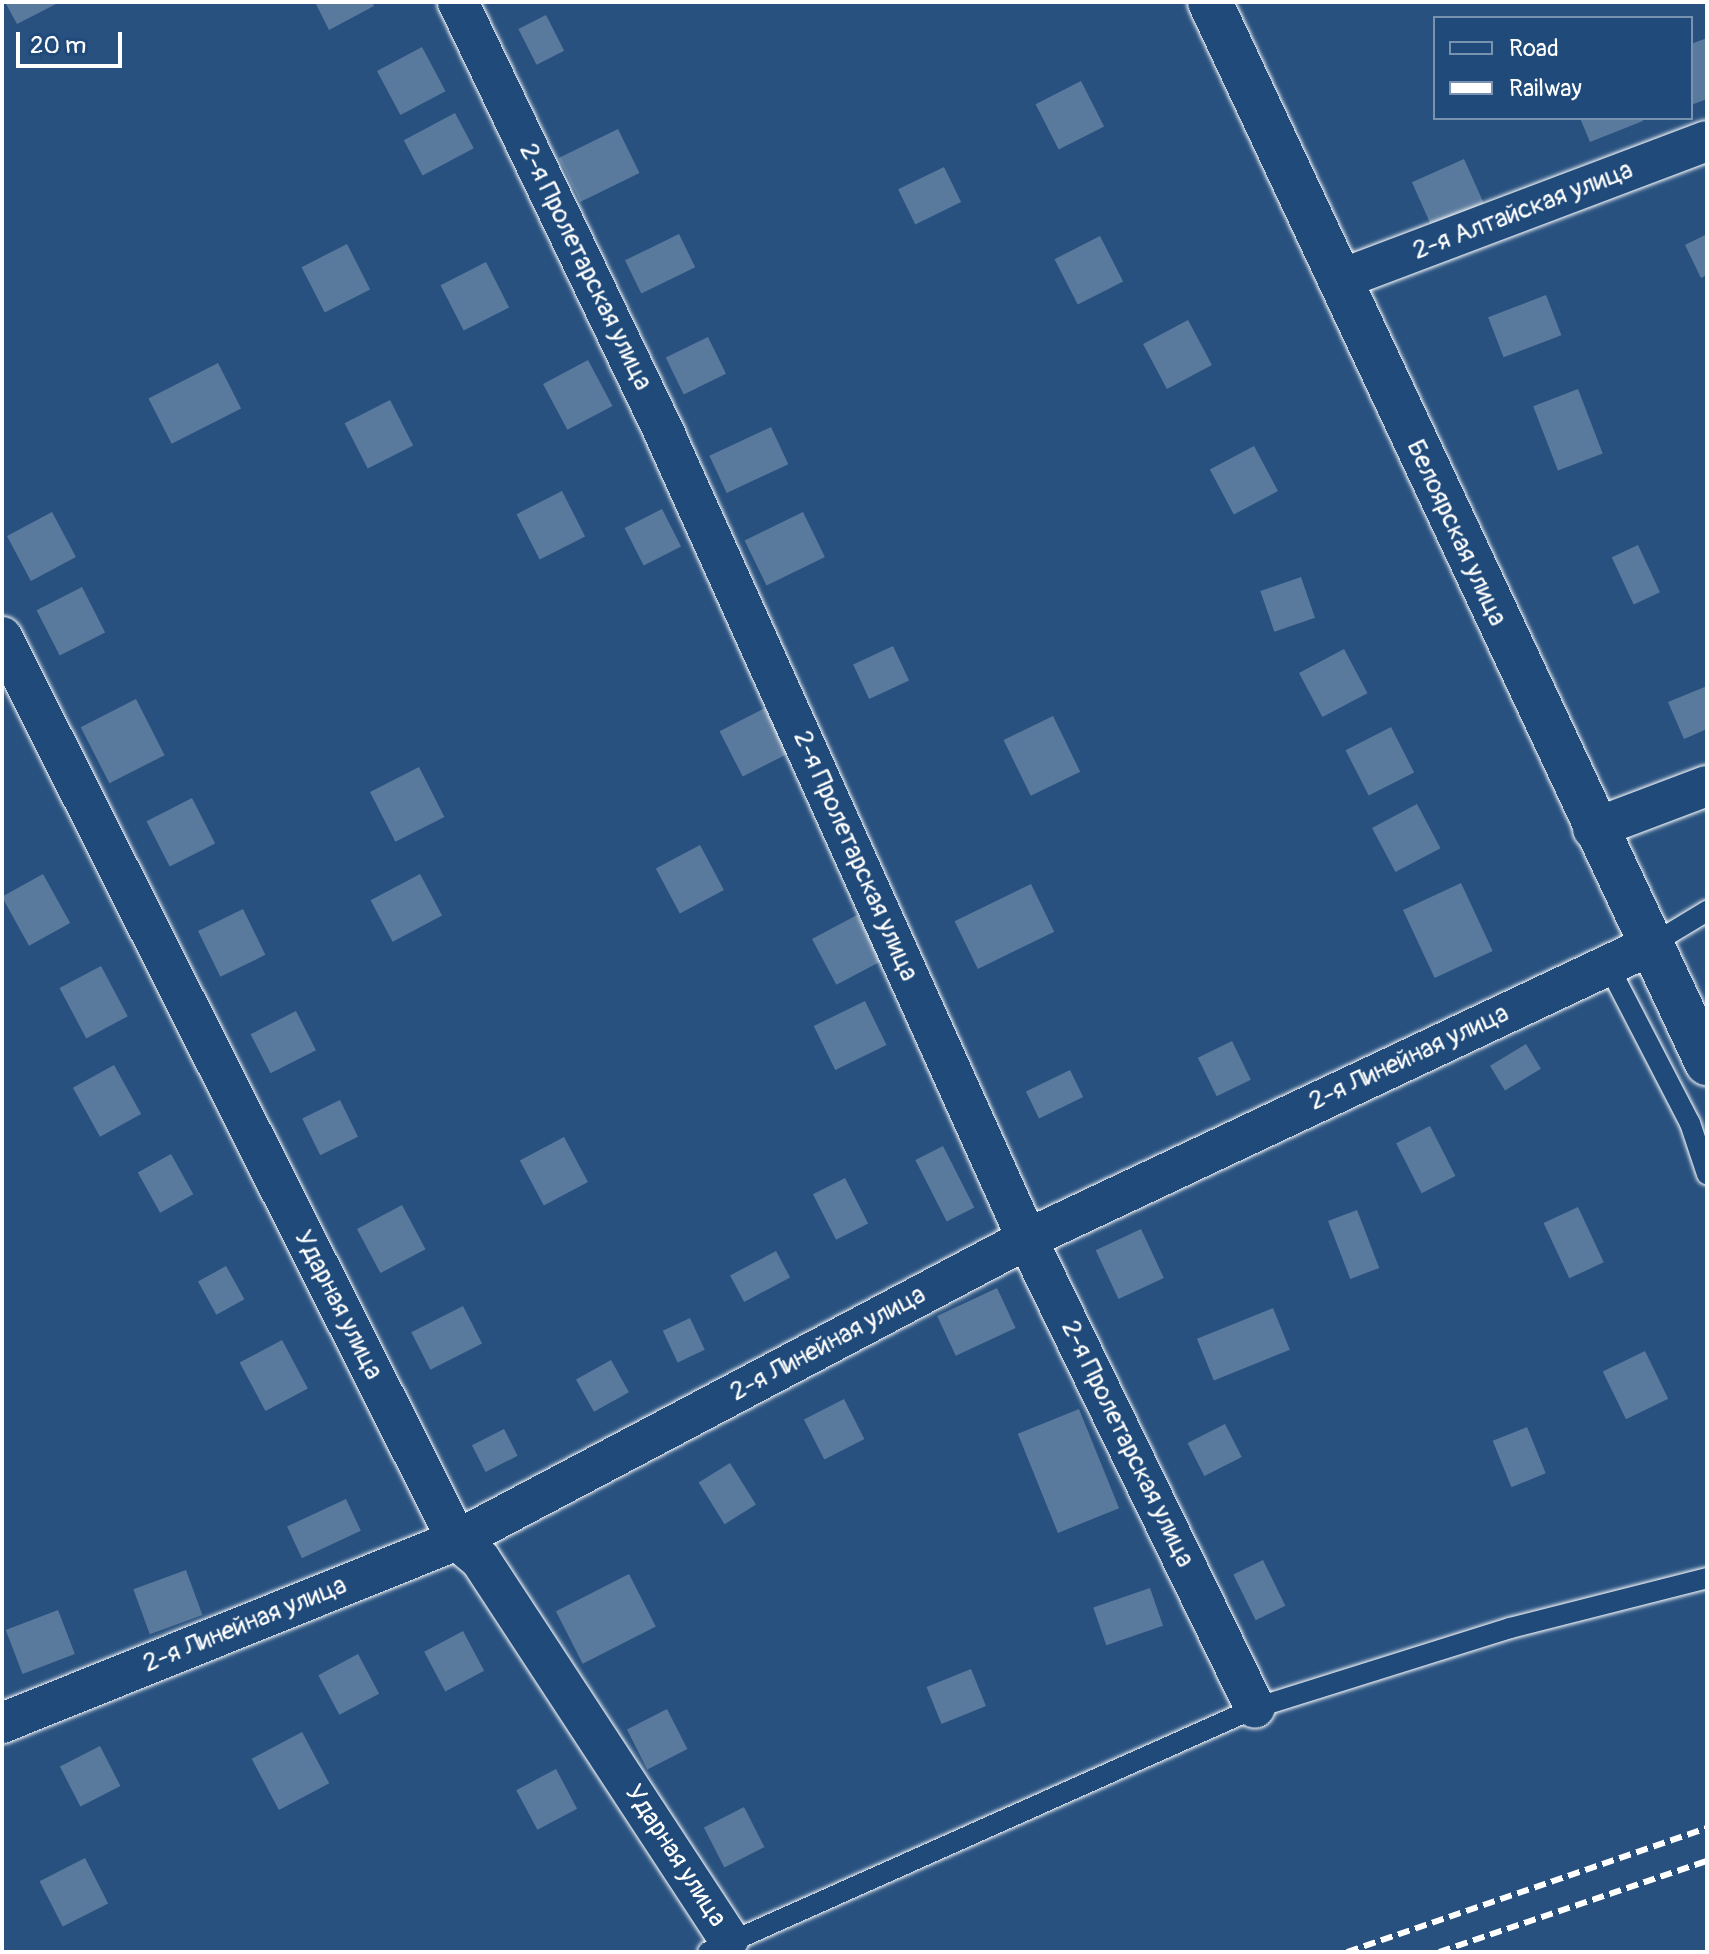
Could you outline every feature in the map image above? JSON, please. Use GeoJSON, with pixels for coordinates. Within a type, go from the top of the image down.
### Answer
{"type":"FeatureCollection","features":[{"type":"Feature","properties":{"kind":"street","name":"2-я Пролетарская улица"},"geometry":{"type":"LineString","coordinates":[[458,2],[667,439],[1027,1239],[1255,1708]]}},
{"type":"Feature","properties":{"kind":"street","name":"Белоярская улица"},"geometry":{"type":"LineString","coordinates":[[1210,2],[1593,829],[1627,956],[1707,1063]]}},
{"type":"Feature","properties":{"kind":"street","name":"2-я Алтайская улица"},"geometry":{"type":"LineString","coordinates":[[1339,280],[1707,141]]}},
{"type":"Feature","properties":{"kind":"street","name":"Ударная улица"},"geometry":{"type":"LineString","coordinates":[[2,637],[457,1540],[480,1559],[719,1945]]}},
{"type":"Feature","properties":{"kind":"street"},"geometry":{"type":"LineString","coordinates":[[1593,829],[1707,786]]}},
{"type":"Feature","properties":{"kind":"street","name":"2-я Линейная улица"},"geometry":{"type":"LineString","coordinates":[[4,1715],[457,1540],[1027,1239],[1627,956]]}},
{"type":"Feature","properties":{"kind":"lane"},"geometry":{"type":"LineString","coordinates":[[1707,911],[1627,956],[1707,1174]]}},
{"type":"Feature","properties":{"kind":"lane"},"geometry":{"type":"LineString","coordinates":[[719,1945],[1255,1708],[1510,1628],[1707,1578]]}},
{"type":"Feature","properties":{"kind":"building"},"geometry":{"type":"Polygon","coordinates":[[[5,2],[60,2],[17,24],[5,2]]]}},
{"type":"Feature","properties":{"kind":"building"},"geometry":{"type":"Polygon","coordinates":[[[315,2],[372,2],[374,6],[329,30],[315,2]]]}},
{"type":"Feature","properties":{"kind":"building"},"geometry":{"type":"Polygon","coordinates":[[[546,15],[564,51],[537,65],[518,29],[546,15]]]}},
{"type":"Feature","properties":{"kind":"building"},"geometry":{"type":"Polygon","coordinates":[[[1707,38],[1707,99],[1693,104],[1693,43],[1707,38]]]}},
{"type":"Feature","properties":{"kind":"building"},"geometry":{"type":"Polygon","coordinates":[[[422,47],[445,91],[400,115],[377,71],[422,47]]]}},
{"type":"Feature","properties":{"kind":"building"},"geometry":{"type":"Polygon","coordinates":[[[1081,81],[1104,126],[1059,150],[1036,104],[1081,81]]]}},
{"type":"Feature","properties":{"kind":"building"},"geometry":{"type":"Polygon","coordinates":[[[455,113],[474,148],[423,176],[404,140],[455,113]]]}},
{"type":"Feature","properties":{"kind":"building"},"geometry":{"type":"Polygon","coordinates":[[[1581,120],[1643,120],[1643,121],[1590,142],[1581,120]]]}},
{"type":"Feature","properties":{"kind":"building"},"geometry":{"type":"Polygon","coordinates":[[[618,129],[639,173],[580,202],[559,158],[618,129]]]}},
{"type":"Feature","properties":{"kind":"building"},"geometry":{"type":"Polygon","coordinates":[[[1464,159],[1484,203],[1431,226],[1412,182],[1464,159]]]}},
{"type":"Feature","properties":{"kind":"building"},"geometry":{"type":"Polygon","coordinates":[[[944,167],[961,202],[915,224],[898,189],[944,167]]]}},
{"type":"Feature","properties":{"kind":"building"},"geometry":{"type":"Polygon","coordinates":[[[679,234],[695,267],[641,294],[625,260],[679,234]]]}},
{"type":"Feature","properties":{"kind":"building"},"geometry":{"type":"Polygon","coordinates":[[[1707,234],[1707,275],[1701,278],[1685,245],[1707,234]]]}},
{"type":"Feature","properties":{"kind":"building"},"geometry":{"type":"Polygon","coordinates":[[[1100,236],[1123,281],[1078,305],[1055,259],[1100,236]]]}},
{"type":"Feature","properties":{"kind":"building"},"geometry":{"type":"Polygon","coordinates":[[[347,244],[370,289],[325,313],[302,267],[347,244]]]}},
{"type":"Feature","properties":{"kind":"building"},"geometry":{"type":"Polygon","coordinates":[[[486,262],[509,307],[464,331],[441,285],[486,262]]]}},
{"type":"Feature","properties":{"kind":"building"},"geometry":{"type":"Polygon","coordinates":[[[1546,295],[1561,335],[1504,357],[1488,317],[1546,295]]]}},
{"type":"Feature","properties":{"kind":"building"},"geometry":{"type":"Polygon","coordinates":[[[1188,320],[1212,365],[1167,389],[1143,344],[1188,320]]]}},
{"type":"Feature","properties":{"kind":"building"},"geometry":{"type":"Polygon","coordinates":[[[708,337],[726,374],[684,394],[666,358],[708,337]]]}},
{"type":"Feature","properties":{"kind":"building"},"geometry":{"type":"Polygon","coordinates":[[[588,360],[612,406],[567,430],[543,384],[588,360]]]}},
{"type":"Feature","properties":{"kind":"building"},"geometry":{"type":"Polygon","coordinates":[[[218,363],[241,408],[172,444],[149,398],[218,363]]]}},
{"type":"Feature","properties":{"kind":"building"},"geometry":{"type":"Polygon","coordinates":[[[1578,389],[1603,453],[1558,471],[1533,406],[1578,389]]]}},
{"type":"Feature","properties":{"kind":"building"},"geometry":{"type":"Polygon","coordinates":[[[390,400],[413,445],[368,469],[345,423],[390,400]]]}},
{"type":"Feature","properties":{"kind":"building"},"geometry":{"type":"Polygon","coordinates":[[[771,427],[788,464],[727,493],[709,456],[771,427]]]}},
{"type":"Feature","properties":{"kind":"building"},"geometry":{"type":"Polygon","coordinates":[[[1254,446],[1278,491],[1234,515],[1210,469],[1254,446]]]}},
{"type":"Feature","properties":{"kind":"building"},"geometry":{"type":"Polygon","coordinates":[[[562,491],[585,536],[540,560],[517,514],[562,491]]]}},
{"type":"Feature","properties":{"kind":"building"},"geometry":{"type":"Polygon","coordinates":[[[662,509],[681,546],[644,565],[625,528],[662,509]]]}},
{"type":"Feature","properties":{"kind":"building"},"geometry":{"type":"Polygon","coordinates":[[[52,512],[76,557],[31,581],[7,536],[52,512]]]}},
{"type":"Feature","properties":{"kind":"building"},"geometry":{"type":"Polygon","coordinates":[[[803,512],[825,557],[766,585],[745,540],[803,512]]]}},
{"type":"Feature","properties":{"kind":"building"},"geometry":{"type":"Polygon","coordinates":[[[1638,545],[1660,592],[1634,604],[1612,557],[1638,545]]]}},
{"type":"Feature","properties":{"kind":"building"},"geometry":{"type":"Polygon","coordinates":[[[1301,577],[1315,618],[1274,632],[1260,591],[1301,577]]]}},
{"type":"Feature","properties":{"kind":"building"},"geometry":{"type":"Polygon","coordinates":[[[82,587],[105,632],[60,656],[37,610],[82,587]]]}},
{"type":"Feature","properties":{"kind":"building"},"geometry":{"type":"Polygon","coordinates":[[[893,646],[909,680],[869,699],[853,665],[893,646]]]}},
{"type":"Feature","properties":{"kind":"building"},"geometry":{"type":"Polygon","coordinates":[[[1344,649],[1367,693],[1322,717],[1299,673],[1344,649]]]}},
{"type":"Feature","properties":{"kind":"building"},"geometry":{"type":"Polygon","coordinates":[[[1707,686],[1707,729],[1684,739],[1668,702],[1707,686]]]}},
{"type":"Feature","properties":{"kind":"building"},"geometry":{"type":"Polygon","coordinates":[[[136,699],[165,755],[109,783],[81,727],[136,699]]]}},
{"type":"Feature","properties":{"kind":"building"},"geometry":{"type":"Polygon","coordinates":[[[765,708],[788,753],[743,777],[720,731],[765,708]]]}},
{"type":"Feature","properties":{"kind":"building"},"geometry":{"type":"Polygon","coordinates":[[[1053,716],[1080,772],[1031,796],[1004,740],[1053,716]]]}},
{"type":"Feature","properties":{"kind":"building"},"geometry":{"type":"Polygon","coordinates":[[[1391,727],[1414,772],[1369,796],[1346,750],[1391,727]]]}},
{"type":"Feature","properties":{"kind":"building"},"geometry":{"type":"Polygon","coordinates":[[[419,767],[444,817],[395,842],[370,792],[419,767]]]}},
{"type":"Feature","properties":{"kind":"building"},"geometry":{"type":"Polygon","coordinates":[[[192,798],[215,843],[170,867],[147,821],[192,798]]]}},
{"type":"Feature","properties":{"kind":"building"},"geometry":{"type":"Polygon","coordinates":[[[1417,804],[1440,848],[1395,872],[1372,828],[1417,804]]]}},
{"type":"Feature","properties":{"kind":"building"},"geometry":{"type":"Polygon","coordinates":[[[700,845],[724,890],[680,914],[656,868],[700,845]]]}},
{"type":"Feature","properties":{"kind":"building"},"geometry":{"type":"Polygon","coordinates":[[[43,874],[70,923],[29,946],[2,897],[43,874]]]}},
{"type":"Feature","properties":{"kind":"building"},"geometry":{"type":"Polygon","coordinates":[[[420,874],[442,915],[393,942],[371,900],[420,874]]]}},
{"type":"Feature","properties":{"kind":"building"},"geometry":{"type":"Polygon","coordinates":[[[1461,883],[1493,951],[1435,978],[1403,910],[1461,883]]]}},
{"type":"Feature","properties":{"kind":"building"},"geometry":{"type":"Polygon","coordinates":[[[1031,884],[1054,932],[978,969],[955,921],[1031,884]]]}},
{"type":"Feature","properties":{"kind":"building"},"geometry":{"type":"Polygon","coordinates":[[[243,909],[265,955],[220,977],[198,931],[243,909]]]}},
{"type":"Feature","properties":{"kind":"building"},"geometry":{"type":"Polygon","coordinates":[[[857,915],[881,961],[836,985],[812,939],[857,915]]]}},
{"type":"Feature","properties":{"kind":"building"},"geometry":{"type":"Polygon","coordinates":[[[101,966],[128,1016],[86,1038],[60,988],[101,966]]]}},
{"type":"Feature","properties":{"kind":"building"},"geometry":{"type":"Polygon","coordinates":[[[865,1001],[886,1045],[835,1070],[814,1026],[865,1001]]]}},
{"type":"Feature","properties":{"kind":"building"},"geometry":{"type":"Polygon","coordinates":[[[296,1011],[316,1050],[271,1073],[251,1034],[296,1011]]]}},
{"type":"Feature","properties":{"kind":"building"},"geometry":{"type":"Polygon","coordinates":[[[1232,1041],[1251,1080],[1217,1096],[1198,1058],[1232,1041]]]}},
{"type":"Feature","properties":{"kind":"building"},"geometry":{"type":"Polygon","coordinates":[[[1526,1044],[1541,1069],[1505,1090],[1490,1066],[1526,1044]]]}},
{"type":"Feature","properties":{"kind":"building"},"geometry":{"type":"Polygon","coordinates":[[[114,1065],[141,1114],[100,1137],[73,1088],[114,1065]]]}},
{"type":"Feature","properties":{"kind":"building"},"geometry":{"type":"Polygon","coordinates":[[[1070,1070],[1083,1097],[1039,1118],[1026,1091],[1070,1070]]]}},
{"type":"Feature","properties":{"kind":"building"},"geometry":{"type":"Polygon","coordinates":[[[340,1100],[358,1137],[320,1155],[302,1118],[340,1100]]]}},
{"type":"Feature","properties":{"kind":"building"},"geometry":{"type":"Polygon","coordinates":[[[1430,1126],[1455,1176],[1422,1193],[1396,1143],[1430,1126]]]}},
{"type":"Feature","properties":{"kind":"building"},"geometry":{"type":"Polygon","coordinates":[[[564,1137],[588,1182],[544,1206],[520,1160],[564,1137]]]}},
{"type":"Feature","properties":{"kind":"building"},"geometry":{"type":"Polygon","coordinates":[[[943,1146],[974,1207],[947,1222],[915,1160],[943,1146]]]}},
{"type":"Feature","properties":{"kind":"building"},"geometry":{"type":"Polygon","coordinates":[[[171,1154],[193,1194],[160,1213],[138,1172],[171,1154]]]}},
{"type":"Feature","properties":{"kind":"building"},"geometry":{"type":"Polygon","coordinates":[[[845,1178],[868,1223],[836,1240],[813,1194],[845,1178]]]}},
{"type":"Feature","properties":{"kind":"building"},"geometry":{"type":"Polygon","coordinates":[[[402,1205],[425,1249],[380,1273],[357,1229],[402,1205]]]}},
{"type":"Feature","properties":{"kind":"building"},"geometry":{"type":"Polygon","coordinates":[[[1578,1207],[1604,1262],[1569,1278],[1544,1223],[1578,1207]]]}},
{"type":"Feature","properties":{"kind":"building"},"geometry":{"type":"Polygon","coordinates":[[[1357,1210],[1379,1268],[1350,1279],[1328,1221],[1357,1210]]]}},
{"type":"Feature","properties":{"kind":"building"},"geometry":{"type":"Polygon","coordinates":[[[1141,1229],[1164,1278],[1119,1299],[1096,1250],[1141,1229]]]}},
{"type":"Feature","properties":{"kind":"building"},"geometry":{"type":"Polygon","coordinates":[[[776,1251],[790,1277],[744,1302],[730,1275],[776,1251]]]}},
{"type":"Feature","properties":{"kind":"building"},"geometry":{"type":"Polygon","coordinates":[[[226,1266],[244,1299],[216,1315],[198,1282],[226,1266]]]}},
{"type":"Feature","properties":{"kind":"building"},"geometry":{"type":"Polygon","coordinates":[[[997,1288],[1016,1328],[956,1356],[937,1316],[997,1288]]]}},
{"type":"Feature","properties":{"kind":"building"},"geometry":{"type":"Polygon","coordinates":[[[463,1306],[482,1343],[430,1370],[411,1332],[463,1306]]]}},
{"type":"Feature","properties":{"kind":"building"},"geometry":{"type":"Polygon","coordinates":[[[1273,1308],[1290,1350],[1214,1380],[1197,1339],[1273,1308]]]}},
{"type":"Feature","properties":{"kind":"building"},"geometry":{"type":"Polygon","coordinates":[[[690,1318],[705,1350],[678,1362],[663,1331],[690,1318]]]}},
{"type":"Feature","properties":{"kind":"building"},"geometry":{"type":"Polygon","coordinates":[[[282,1340],[308,1389],[265,1411],[240,1363],[282,1340]]]}},
{"type":"Feature","properties":{"kind":"building"},"geometry":{"type":"Polygon","coordinates":[[[1645,1351],[1668,1399],[1626,1419],[1603,1372],[1645,1351]]]}},
{"type":"Feature","properties":{"kind":"building"},"geometry":{"type":"Polygon","coordinates":[[[611,1360],[629,1392],[594,1412],[576,1379],[611,1360]]]}},
{"type":"Feature","properties":{"kind":"building"},"geometry":{"type":"Polygon","coordinates":[[[844,1399],[864,1439],[824,1460],[804,1419],[844,1399]]]}},
{"type":"Feature","properties":{"kind":"building"},"geometry":{"type":"Polygon","coordinates":[[[1079,1409],[1119,1508],[1058,1533],[1018,1434],[1079,1409]]]}},
{"type":"Feature","properties":{"kind":"building"},"geometry":{"type":"Polygon","coordinates":[[[1225,1424],[1242,1457],[1204,1476],[1188,1443],[1225,1424]]]}},
{"type":"Feature","properties":{"kind":"building"},"geometry":{"type":"Polygon","coordinates":[[[1527,1427],[1546,1473],[1511,1487],[1493,1441],[1527,1427]]]}},
{"type":"Feature","properties":{"kind":"building"},"geometry":{"type":"Polygon","coordinates":[[[504,1429],[518,1456],[486,1472],[472,1445],[504,1429]]]}},
{"type":"Feature","properties":{"kind":"building"},"geometry":{"type":"Polygon","coordinates":[[[730,1463],[756,1505],[725,1524],[699,1483],[730,1463]]]}},
{"type":"Feature","properties":{"kind":"building"},"geometry":{"type":"Polygon","coordinates":[[[346,1499],[361,1531],[302,1558],[287,1526],[346,1499]]]}},
{"type":"Feature","properties":{"kind":"building"},"geometry":{"type":"Polygon","coordinates":[[[1263,1560],[1285,1606],[1256,1620],[1233,1574],[1263,1560]]]}},
{"type":"Feature","properties":{"kind":"building"},"geometry":{"type":"Polygon","coordinates":[[[186,1570],[202,1615],[150,1634],[133,1589],[186,1570]]]}},
{"type":"Feature","properties":{"kind":"building"},"geometry":{"type":"Polygon","coordinates":[[[629,1574],[656,1627],[583,1664],[556,1611],[629,1574]]]}},
{"type":"Feature","properties":{"kind":"building"},"geometry":{"type":"Polygon","coordinates":[[[1150,1588],[1163,1626],[1106,1645],[1093,1608],[1150,1588]]]}},
{"type":"Feature","properties":{"kind":"building"},"geometry":{"type":"Polygon","coordinates":[[[58,1610],[75,1654],[23,1674],[6,1630],[58,1610]]]}},
{"type":"Feature","properties":{"kind":"building"},"geometry":{"type":"Polygon","coordinates":[[[463,1631],[484,1671],[445,1691],[424,1652],[463,1631]]]}},
{"type":"Feature","properties":{"kind":"building"},"geometry":{"type":"Polygon","coordinates":[[[358,1654],[379,1694],[339,1715],[318,1675],[358,1654]]]}},
{"type":"Feature","properties":{"kind":"building"},"geometry":{"type":"Polygon","coordinates":[[[971,1669],[986,1706],[941,1724],[926,1687],[971,1669]]]}},
{"type":"Feature","properties":{"kind":"building"},"geometry":{"type":"Polygon","coordinates":[[[667,1709],[687,1749],[647,1770],[627,1729],[667,1709]]]}},
{"type":"Feature","properties":{"kind":"building"},"geometry":{"type":"Polygon","coordinates":[[[302,1732],[329,1783],[279,1810],[252,1759],[302,1732]]]}},
{"type":"Feature","properties":{"kind":"building"},"geometry":{"type":"Polygon","coordinates":[[[100,1746],[120,1786],[80,1807],[60,1766],[100,1746]]]}},
{"type":"Feature","properties":{"kind":"building"},"geometry":{"type":"Polygon","coordinates":[[[556,1769],[577,1809],[537,1830],[516,1790],[556,1769]]]}},
{"type":"Feature","properties":{"kind":"building"},"geometry":{"type":"Polygon","coordinates":[[[744,1807],[764,1847],[724,1868],[704,1827],[744,1807]]]}},
{"type":"Feature","properties":{"kind":"building"},"geometry":{"type":"Polygon","coordinates":[[[85,1858],[108,1903],[63,1927],[40,1881],[85,1858]]]}},
{"type":"Feature","properties":{"kind":"railway"},"geometry":{"type":"LineString","coordinates":[[1347,1952],[1707,1828]]}},
{"type":"Feature","properties":{"kind":"railway"},"geometry":{"type":"LineString","coordinates":[[1439,1952],[1707,1861]]}}]}
